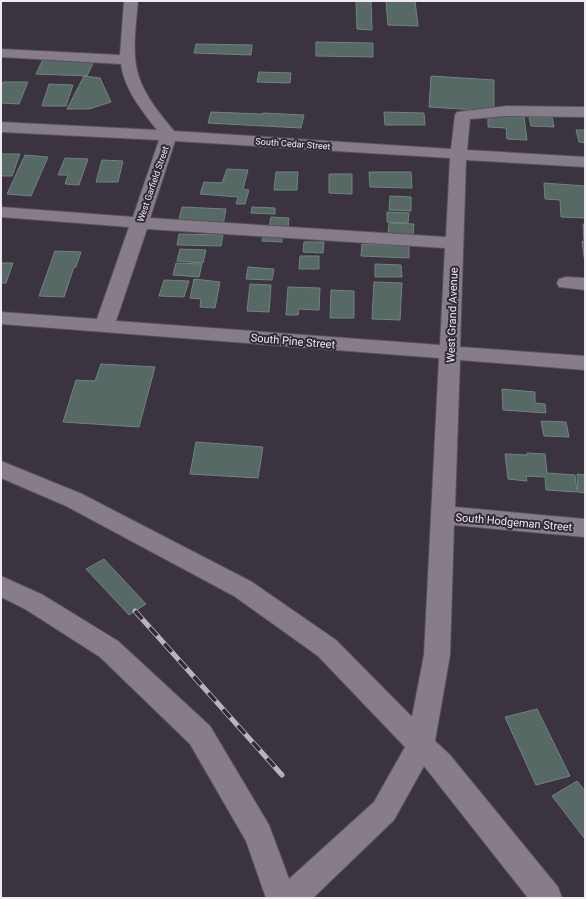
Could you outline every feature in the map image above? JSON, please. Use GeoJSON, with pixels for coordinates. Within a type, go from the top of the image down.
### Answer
{"type":"FeatureCollection","features":[{"type":"Feature","properties":{"kind":"street","name":"West Garfield Street"},"geometry":{"type":"LineString","coordinates":[[105,326],[169,136],[136,88],[129,71],[127,49],[131,1]]}},
{"type":"Feature","properties":{"kind":"street"},"geometry":{"type":"LineString","coordinates":[[1,53],[128,60]]}},
{"type":"Feature","properties":{"kind":"street","name":"West Grand Avenue"},"geometry":{"type":"LineString","coordinates":[[422,745],[437,655],[442,515],[451,353],[458,155],[463,115],[508,111],[585,112]]}},
{"type":"Feature","properties":{"kind":"street","name":"South Cedar Street"},"geometry":{"type":"LineString","coordinates":[[1,127],[585,162]]}},
{"type":"Feature","properties":{"kind":"street"},"geometry":{"type":"LineString","coordinates":[[1,212],[140,223],[455,243]]}},
{"type":"Feature","properties":{"kind":"street"},"geometry":{"type":"LineString","coordinates":[[566,283],[585,284]]}},
{"type":"Feature","properties":{"kind":"street","name":"South Pine Street"},"geometry":{"type":"LineString","coordinates":[[1,318],[585,363]]}},
{"type":"Feature","properties":{"kind":"street"},"geometry":{"type":"LineString","coordinates":[[1,469],[74,500],[243,589],[327,648],[440,764],[547,898]]}},
{"type":"Feature","properties":{"kind":"street","name":"South Hodgeman Street"},"geometry":{"type":"LineString","coordinates":[[442,515],[585,528]]}},
{"type":"Feature","properties":{"kind":"street"},"geometry":{"type":"LineString","coordinates":[[1,586],[34,602],[109,649],[200,735],[260,835],[281,898]]}},
{"type":"Feature","properties":{"kind":"street"},"geometry":{"type":"LineString","coordinates":[[291,898],[384,811],[422,745]]}},
{"type":"Feature","properties":{"kind":"building"},"geometry":{"type":"Polygon","coordinates":[[[356,1],[371,2],[372,30],[357,29],[356,1]]]}},
{"type":"Feature","properties":{"kind":"building"},"geometry":{"type":"Polygon","coordinates":[[[386,1],[415,1],[418,26],[388,25],[386,1]]]}},
{"type":"Feature","properties":{"kind":"building"},"geometry":{"type":"Polygon","coordinates":[[[316,42],[373,43],[373,57],[316,56],[316,42]]]}},
{"type":"Feature","properties":{"kind":"building"},"geometry":{"type":"Polygon","coordinates":[[[196,44],[252,45],[251,55],[194,53],[196,44]]]}},
{"type":"Feature","properties":{"kind":"building"},"geometry":{"type":"Polygon","coordinates":[[[43,59],[94,61],[87,76],[36,74],[43,59]]]}},
{"type":"Feature","properties":{"kind":"building"},"geometry":{"type":"Polygon","coordinates":[[[259,72],[291,73],[290,83],[257,82],[259,72]]]}},
{"type":"Feature","properties":{"kind":"building"},"geometry":{"type":"Polygon","coordinates":[[[84,76],[100,78],[111,102],[89,109],[67,109],[84,76]]]}},
{"type":"Feature","properties":{"kind":"building"},"geometry":{"type":"Polygon","coordinates":[[[431,76],[494,80],[494,111],[429,107],[431,76]]]}},
{"type":"Feature","properties":{"kind":"building"},"geometry":{"type":"Polygon","coordinates":[[[3,82],[28,82],[19,104],[1,103],[1,87],[3,82]]]}},
{"type":"Feature","properties":{"kind":"building"},"geometry":{"type":"Polygon","coordinates":[[[49,84],[73,85],[66,106],[42,106],[49,84]]]}},
{"type":"Feature","properties":{"kind":"building"},"geometry":{"type":"Polygon","coordinates":[[[211,112],[304,115],[301,128],[208,123],[211,112]]]}},
{"type":"Feature","properties":{"kind":"building"},"geometry":{"type":"Polygon","coordinates":[[[384,112],[424,113],[425,125],[385,125],[384,112]]]}},
{"type":"Feature","properties":{"kind":"building"},"geometry":{"type":"Polygon","coordinates":[[[488,115],[524,117],[527,140],[507,139],[506,128],[488,127],[488,115]]]}},
{"type":"Feature","properties":{"kind":"building"},"geometry":{"type":"Polygon","coordinates":[[[529,117],[552,117],[554,127],[531,126],[529,117]]]}},
{"type":"Feature","properties":{"kind":"building"},"geometry":{"type":"Polygon","coordinates":[[[576,130],[585,130],[585,143],[579,142],[576,130]]]}},
{"type":"Feature","properties":{"kind":"building"},"geometry":{"type":"Polygon","coordinates":[[[1,154],[20,154],[12,176],[1,176],[1,154]]]}},
{"type":"Feature","properties":{"kind":"building"},"geometry":{"type":"Polygon","coordinates":[[[25,155],[48,157],[31,196],[7,194],[25,155]]]}},
{"type":"Feature","properties":{"kind":"building"},"geometry":{"type":"Polygon","coordinates":[[[65,158],[88,159],[79,185],[65,184],[68,175],[58,175],[65,158]]]}},
{"type":"Feature","properties":{"kind":"building"},"geometry":{"type":"Polygon","coordinates":[[[102,160],[123,161],[118,182],[96,182],[102,160]]]}},
{"type":"Feature","properties":{"kind":"building"},"geometry":{"type":"Polygon","coordinates":[[[227,169],[248,170],[243,189],[249,190],[245,204],[236,204],[238,197],[200,194],[204,182],[222,183],[227,169]]]}},
{"type":"Feature","properties":{"kind":"building"},"geometry":{"type":"Polygon","coordinates":[[[276,172],[298,172],[297,190],[274,190],[276,172]]]}},
{"type":"Feature","properties":{"kind":"building"},"geometry":{"type":"Polygon","coordinates":[[[369,172],[411,172],[412,188],[370,187],[369,172]]]}},
{"type":"Feature","properties":{"kind":"building"},"geometry":{"type":"Polygon","coordinates":[[[329,174],[352,174],[352,194],[329,193],[329,174]]]}},
{"type":"Feature","properties":{"kind":"building"},"geometry":{"type":"Polygon","coordinates":[[[544,183],[585,186],[585,218],[561,217],[560,200],[545,199],[544,183]]]}},
{"type":"Feature","properties":{"kind":"building"},"geometry":{"type":"Polygon","coordinates":[[[390,196],[411,197],[411,211],[389,210],[390,196]]]}},
{"type":"Feature","properties":{"kind":"building"},"geometry":{"type":"Polygon","coordinates":[[[182,207],[226,209],[223,225],[178,223],[182,207]]]}},
{"type":"Feature","properties":{"kind":"building"},"geometry":{"type":"Polygon","coordinates":[[[252,207],[275,208],[275,214],[251,213],[252,207]]]}},
{"type":"Feature","properties":{"kind":"building"},"geometry":{"type":"Polygon","coordinates":[[[387,212],[409,213],[408,223],[387,222],[387,212]]]}},
{"type":"Feature","properties":{"kind":"building"},"geometry":{"type":"Polygon","coordinates":[[[271,217],[289,218],[288,228],[269,227],[271,217]]]}},
{"type":"Feature","properties":{"kind":"building"},"geometry":{"type":"Polygon","coordinates":[[[389,223],[414,224],[413,236],[388,234],[389,223]]]}},
{"type":"Feature","properties":{"kind":"building"},"geometry":{"type":"Polygon","coordinates":[[[583,224],[585,224],[585,264],[582,241],[584,242],[583,224]]]}},
{"type":"Feature","properties":{"kind":"building"},"geometry":{"type":"Polygon","coordinates":[[[179,234],[223,235],[221,246],[177,245],[179,234]]]}},
{"type":"Feature","properties":{"kind":"building"},"geometry":{"type":"Polygon","coordinates":[[[263,236],[282,237],[282,242],[262,241],[263,236]]]}},
{"type":"Feature","properties":{"kind":"building"},"geometry":{"type":"Polygon","coordinates":[[[304,242],[324,242],[323,253],[303,252],[304,242]]]}},
{"type":"Feature","properties":{"kind":"building"},"geometry":{"type":"Polygon","coordinates":[[[362,244],[409,246],[409,258],[361,256],[362,244]]]}},
{"type":"Feature","properties":{"kind":"building"},"geometry":{"type":"Polygon","coordinates":[[[180,249],[206,250],[203,263],[177,261],[180,249]]]}},
{"type":"Feature","properties":{"kind":"building"},"geometry":{"type":"Polygon","coordinates":[[[55,251],[81,252],[76,267],[74,267],[64,297],[39,296],[55,251]]]}},
{"type":"Feature","properties":{"kind":"building"},"geometry":{"type":"Polygon","coordinates":[[[300,256],[319,256],[319,269],[299,269],[300,256]]]}},
{"type":"Feature","properties":{"kind":"building"},"geometry":{"type":"Polygon","coordinates":[[[1,263],[13,263],[6,283],[1,283],[1,263]]]}},
{"type":"Feature","properties":{"kind":"building"},"geometry":{"type":"Polygon","coordinates":[[[176,263],[202,264],[199,277],[173,275],[176,263]]]}},
{"type":"Feature","properties":{"kind":"building"},"geometry":{"type":"Polygon","coordinates":[[[375,264],[401,265],[402,277],[375,277],[375,264]]]}},
{"type":"Feature","properties":{"kind":"building"},"geometry":{"type":"Polygon","coordinates":[[[248,267],[274,269],[272,280],[246,279],[248,267]]]}},
{"type":"Feature","properties":{"kind":"building"},"geometry":{"type":"Polygon","coordinates":[[[194,279],[220,282],[215,308],[200,307],[201,299],[190,298],[194,279]]]}},
{"type":"Feature","properties":{"kind":"building"},"geometry":{"type":"Polygon","coordinates":[[[164,280],[189,281],[184,297],[159,296],[164,280]]]}},
{"type":"Feature","properties":{"kind":"building"},"geometry":{"type":"Polygon","coordinates":[[[374,282],[402,283],[400,320],[372,319],[374,282]]]}},
{"type":"Feature","properties":{"kind":"building"},"geometry":{"type":"Polygon","coordinates":[[[250,284],[271,285],[269,312],[247,311],[250,284]]]}},
{"type":"Feature","properties":{"kind":"building"},"geometry":{"type":"Polygon","coordinates":[[[288,287],[320,288],[319,310],[299,309],[298,315],[286,315],[288,287]]]}},
{"type":"Feature","properties":{"kind":"building"},"geometry":{"type":"Polygon","coordinates":[[[331,290],[354,291],[354,318],[330,318],[331,290]]]}},
{"type":"Feature","properties":{"kind":"building"},"geometry":{"type":"Polygon","coordinates":[[[101,364],[155,367],[139,427],[63,422],[76,380],[95,381],[101,364]]]}},
{"type":"Feature","properties":{"kind":"building"},"geometry":{"type":"Polygon","coordinates":[[[502,389],[535,392],[535,403],[545,404],[546,413],[503,410],[502,389]]]}},
{"type":"Feature","properties":{"kind":"building"},"geometry":{"type":"Polygon","coordinates":[[[541,421],[566,422],[569,437],[544,436],[541,421]]]}},
{"type":"Feature","properties":{"kind":"building"},"geometry":{"type":"Polygon","coordinates":[[[196,442],[263,447],[258,478],[190,474],[196,442]]]}},
{"type":"Feature","properties":{"kind":"building"},"geometry":{"type":"Polygon","coordinates":[[[527,453],[545,454],[547,473],[575,475],[577,492],[546,490],[545,477],[526,476],[527,481],[508,479],[505,454],[527,455],[527,453]]]}},
{"type":"Feature","properties":{"kind":"building"},"geometry":{"type":"Polygon","coordinates":[[[577,474],[585,475],[585,493],[578,492],[577,474]]]}},
{"type":"Feature","properties":{"kind":"building"},"geometry":{"type":"Polygon","coordinates":[[[104,559],[146,604],[129,615],[86,569],[104,559]]]}},
{"type":"Feature","properties":{"kind":"building"},"geometry":{"type":"Polygon","coordinates":[[[537,709],[570,776],[536,785],[505,717],[537,709]]]}},
{"type":"Feature","properties":{"kind":"building"},"geometry":{"type":"Polygon","coordinates":[[[577,781],[585,791],[585,839],[552,796],[577,781]]]}},
{"type":"Feature","properties":{"kind":"railway"},"geometry":{"type":"LineString","coordinates":[[135,611],[282,775]]}}]}
